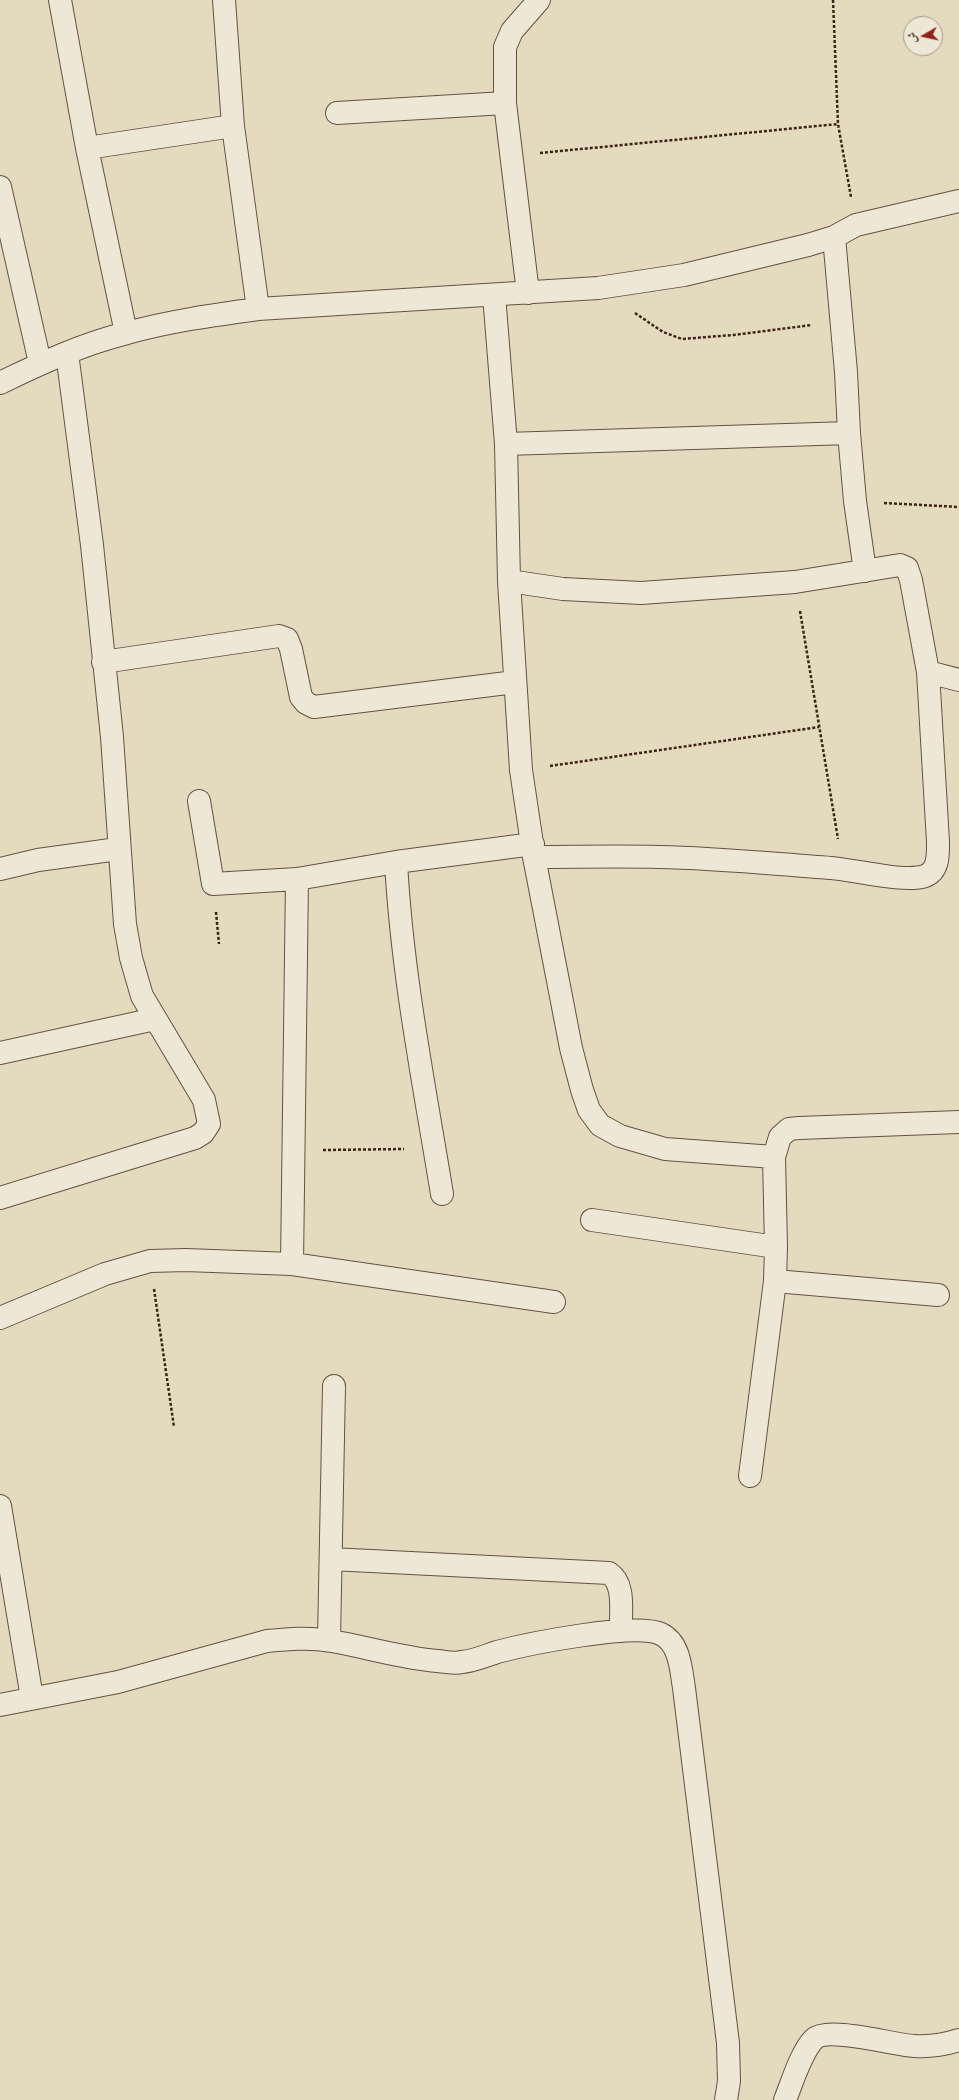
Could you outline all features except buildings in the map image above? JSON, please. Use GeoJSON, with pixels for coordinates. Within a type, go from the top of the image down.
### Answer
{"type":"FeatureCollection","features":[{"type":"Feature","properties":{"kind":"street"},"geometry":{"type":"LineString","coordinates":[[60,0],[87,148],[126,333]]}},
{"type":"Feature","properties":{"kind":"street"},"geometry":{"type":"LineString","coordinates":[[224,0],[233,126],[258,309]]}},
{"type":"Feature","properties":{"kind":"street"},"geometry":{"type":"LineString","coordinates":[[528,293],[505,103],[505,47],[508,38],[539,0]]}},
{"type":"Feature","properties":{"kind":"street"},"geometry":{"type":"LineString","coordinates":[[337,113],[505,103]]}},
{"type":"Feature","properties":{"kind":"street"},"geometry":{"type":"LineString","coordinates":[[87,148],[233,126]]}},
{"type":"Feature","properties":{"kind":"street"},"geometry":{"type":"LineString","coordinates":[[0,187],[40,363]]}},
{"type":"Feature","properties":{"kind":"street"},"geometry":{"type":"LineString","coordinates":[[0,383],[40,363],[126,333],[204,316],[258,309],[598,288],[684,274],[770,255],[834,237],[856,226],[959,201]]}},
{"type":"Feature","properties":{"kind":"street"},"geometry":{"type":"LineString","coordinates":[[834,237],[846,372],[848,433],[855,502],[865,571]]}},
{"type":"Feature","properties":{"kind":"street"},"geometry":{"type":"LineString","coordinates":[[494,295],[506,444],[509,582],[520,770],[572,1048],[582,1090],[595,1119],[600,1125],[620,1136],[665,1149],[774,1157]]}},
{"type":"Feature","properties":{"kind":"street"},"geometry":{"type":"LineString","coordinates":[[0,1198],[195,1138],[202,1133],[208,1124],[204,1100],[142,996],[131,958],[125,924],[118,849],[112,736],[103,662],[92,545],[67,353]]}},
{"type":"Feature","properties":{"kind":"street"},"geometry":{"type":"LineString","coordinates":[[506,444],[848,433]]}},
{"type":"Feature","properties":{"kind":"street"},"geometry":{"type":"LineString","coordinates":[[199,801],[213,884],[297,879],[396,862],[534,850],[843,869],[917,877],[931,872],[937,863],[938,842],[928,672],[909,570],[904,566],[896,564],[865,571],[795,582],[641,593],[563,589],[509,582]]}},
{"type":"Feature","properties":{"kind":"street"},"geometry":{"type":"LineString","coordinates":[[103,662],[279,636],[287,640],[291,649],[301,697],[306,703],[314,706],[515,682]]}},
{"type":"Feature","properties":{"kind":"street"},"geometry":{"type":"LineString","coordinates":[[928,672],[959,680]]}},
{"type":"Feature","properties":{"kind":"street"},"geometry":{"type":"LineString","coordinates":[[0,869],[38,860],[118,849]]}},
{"type":"Feature","properties":{"kind":"street"},"geometry":{"type":"LineString","coordinates":[[396,862],[398,904],[408,986],[442,1194]]}},
{"type":"Feature","properties":{"kind":"street"},"geometry":{"type":"LineString","coordinates":[[292,1264],[297,879]]}},
{"type":"Feature","properties":{"kind":"street"},"geometry":{"type":"LineString","coordinates":[[0,1053],[155,1019]]}},
{"type":"Feature","properties":{"kind":"street"},"geometry":{"type":"LineString","coordinates":[[750,1476],[775,1281],[776,1247],[774,1157],[780,1137],[789,1129],[848,1125],[959,1122]]}},
{"type":"Feature","properties":{"kind":"street"},"geometry":{"type":"LineString","coordinates":[[592,1220],[776,1247]]}},
{"type":"Feature","properties":{"kind":"street"},"geometry":{"type":"LineString","coordinates":[[0,1318],[93,1278],[150,1261],[186,1260],[292,1264],[554,1302]]}},
{"type":"Feature","properties":{"kind":"street"},"geometry":{"type":"LineString","coordinates":[[775,1281],[938,1295]]}},
{"type":"Feature","properties":{"kind":"street"},"geometry":{"type":"LineString","coordinates":[[329,1640],[334,1386]]}},
{"type":"Feature","properties":{"kind":"street"},"geometry":{"type":"LineString","coordinates":[[0,1506],[32,1698]]}},
{"type":"Feature","properties":{"kind":"street"},"geometry":{"type":"LineString","coordinates":[[331,1559],[609,1573],[614,1576],[620,1586],[621,1631]]}},
{"type":"Feature","properties":{"kind":"street"},"geometry":{"type":"LineString","coordinates":[[0,1705],[118,1682],[267,1641],[292,1639],[329,1640],[415,1659],[460,1663],[504,1651],[585,1635],[621,1631],[648,1631],[662,1634],[671,1642],[677,1653],[684,1688],[728,2043],[729,2081],[726,2100]]}},
{"type":"Feature","properties":{"kind":"street"},"geometry":{"type":"LineString","coordinates":[[785,2100],[806,2052],[813,2040],[819,2036],[857,2036],[913,2046],[941,2046],[959,2040]]}},
{"type":"Feature","properties":{"kind":"path"},"geometry":{"type":"LineString","coordinates":[[832,0],[838,124],[856,226]]}},
{"type":"Feature","properties":{"kind":"path"},"geometry":{"type":"LineString","coordinates":[[512,156],[838,124]]}},
{"type":"Feature","properties":{"kind":"path"},"geometry":{"type":"LineString","coordinates":[[598,288],[663,332],[682,339],[732,335],[842,321]]}},
{"type":"Feature","properties":{"kind":"path"},"geometry":{"type":"LineString","coordinates":[[855,502],[959,507]]}},
{"type":"Feature","properties":{"kind":"path"},"geometry":{"type":"LineString","coordinates":[[795,582],[843,869]]}},
{"type":"Feature","properties":{"kind":"path"},"geometry":{"type":"LineString","coordinates":[[520,770],[819,727]]}},
{"type":"Feature","properties":{"kind":"path"},"geometry":{"type":"LineString","coordinates":[[293,1150],[435,1149]]}},
{"type":"Feature","properties":{"kind":"path"},"geometry":{"type":"LineString","coordinates":[[150,1261],[174,1427]]}}]}
